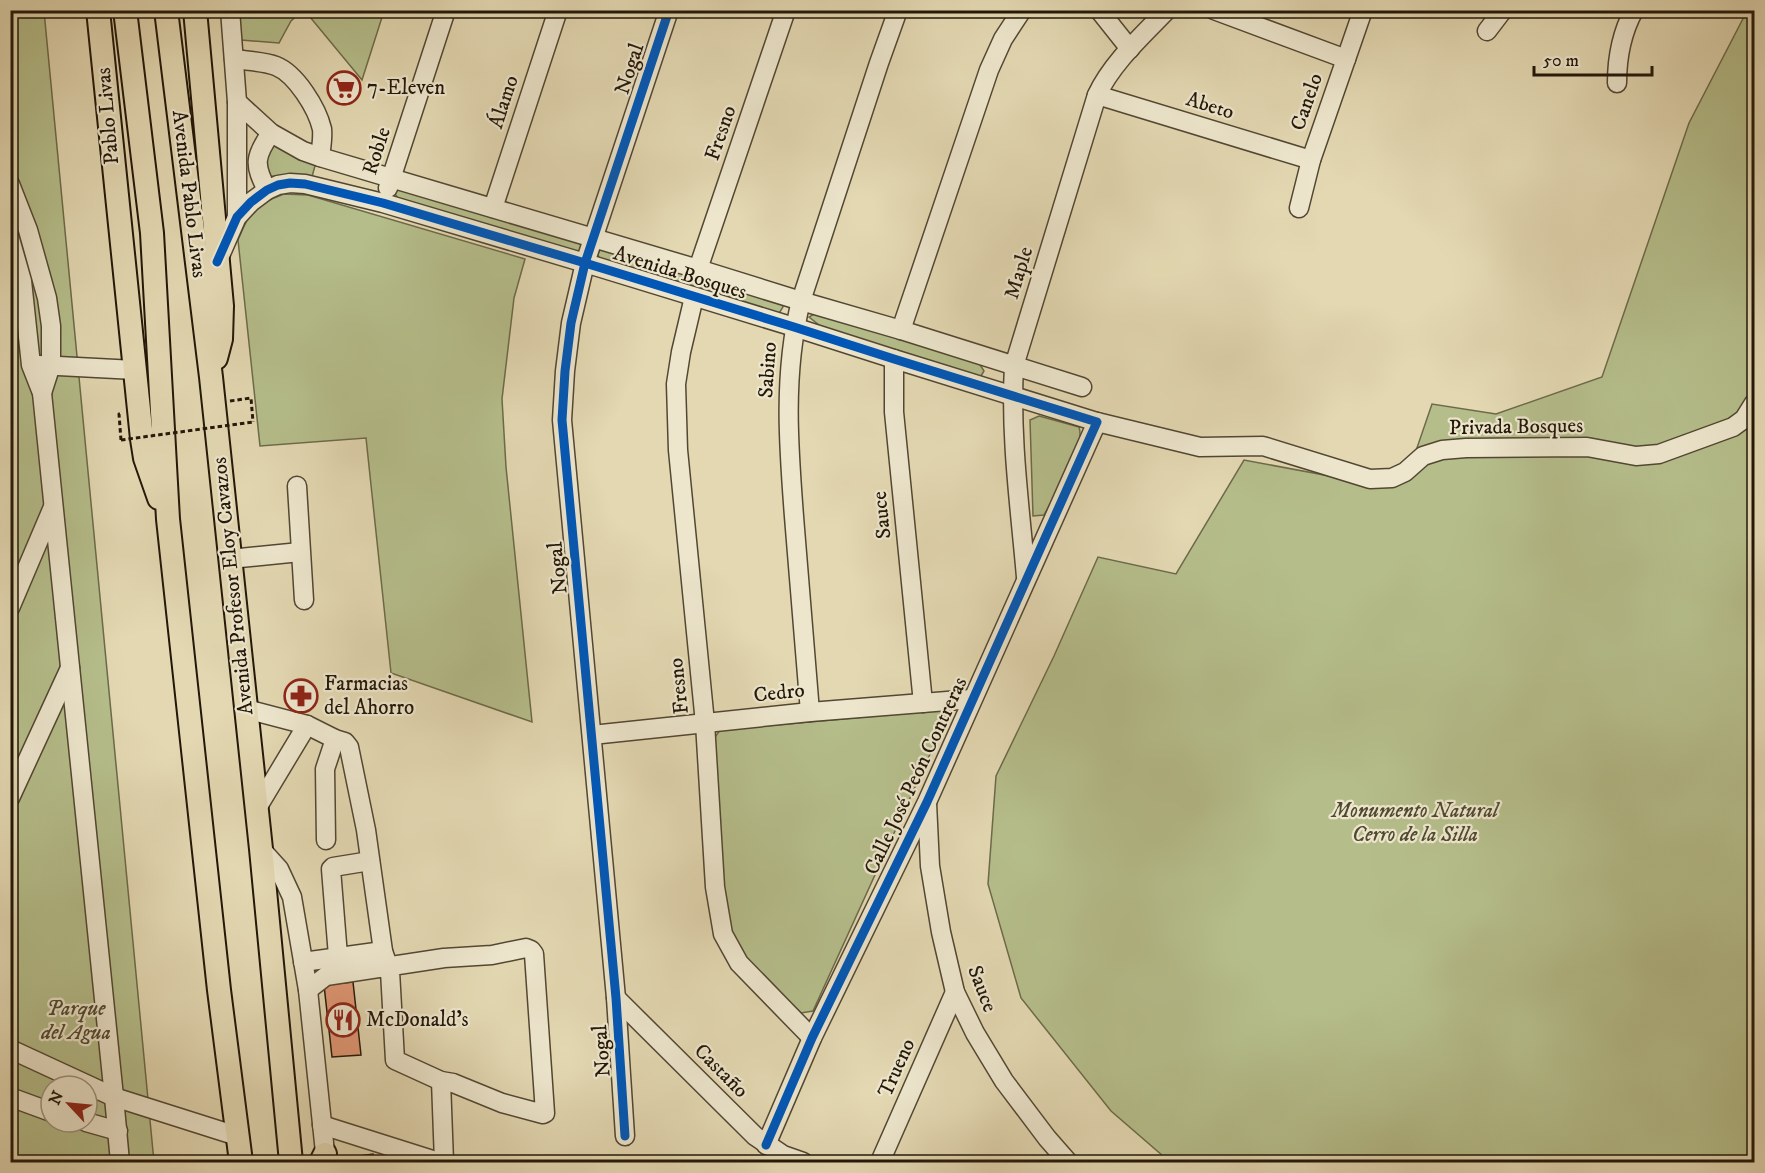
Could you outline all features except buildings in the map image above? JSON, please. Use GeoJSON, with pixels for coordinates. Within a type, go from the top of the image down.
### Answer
{"type":"FeatureCollection","features":[{"type":"Feature","properties":{"kind":"main road","name":"Pablo Livas"},"geometry":{"type":"LineString","coordinates":[[98,10],[135,370]]}},
{"type":"Feature","properties":{"kind":"main road"},"geometry":{"type":"LineString","coordinates":[[125,10],[152,232],[168,519],[219,990],[241,1162]]}},
{"type":"Feature","properties":{"kind":"main road","name":"Avenida Pablo Livas"},"geometry":{"type":"LineString","coordinates":[[166,10],[211,377]]}},
{"type":"Feature","properties":{"kind":"main road","name":"Avenida Profesor Eloy Cavazos"},"geometry":{"type":"LineString","coordinates":[[195,10],[222,306],[221,339],[211,377],[257,808],[291,1162]]}},
{"type":"Feature","properties":{"kind":"main road"},"geometry":{"type":"LineString","coordinates":[[135,370],[145,458],[168,519]]}},
{"type":"Feature","properties":{"kind":"street"},"geometry":{"type":"LineString","coordinates":[[230,10],[237,102],[237,217]]}},
{"type":"Feature","properties":{"kind":"street","name":"Roble"},"geometry":{"type":"LineString","coordinates":[[383,203],[446,10]]}},
{"type":"Feature","properties":{"kind":"street","name":"Álamo"},"geometry":{"type":"LineString","coordinates":[[494,208],[558,10]]}},
{"type":"Feature","properties":{"kind":"street","name":"Nogal"},"geometry":{"type":"LineString","coordinates":[[625,1136],[616,998],[562,420],[571,323],[585,263],[669,10]]}},
{"type":"Feature","properties":{"kind":"street","name":"Fresno"},"geometry":{"type":"LineString","coordinates":[[698,269],[786,10]]}},
{"type":"Feature","properties":{"kind":"street","name":"Sabino"},"geometry":{"type":"LineString","coordinates":[[810,712],[789,455],[788,398],[794,327],[898,10]]}},
{"type":"Feature","properties":{"kind":"street"},"geometry":{"type":"LineString","coordinates":[[901,330],[989,70],[1003,39],[1022,10]]}},
{"type":"Feature","properties":{"kind":"street"},"geometry":{"type":"LineString","coordinates":[[1099,10],[1130,49]]}},
{"type":"Feature","properties":{"kind":"street","name":"Maple"},"geometry":{"type":"LineString","coordinates":[[1026,579],[1015,463],[1012,396],[1014,366],[1096,95],[1130,49],[1167,10]]}},
{"type":"Feature","properties":{"kind":"street"},"geometry":{"type":"LineString","coordinates":[[1214,10],[1346,59]]}},
{"type":"Feature","properties":{"kind":"street","name":"Canelo"},"geometry":{"type":"LineString","coordinates":[[1299,208],[1311,160],[1363,10]]}},
{"type":"Feature","properties":{"kind":"street"},"geometry":{"type":"LineString","coordinates":[[1487,31],[1503,10]]}},
{"type":"Feature","properties":{"kind":"street"},"geometry":{"type":"LineString","coordinates":[[1617,83],[1617,61],[1623,34],[1634,10]]}},
{"type":"Feature","properties":{"kind":"street"},"geometry":{"type":"LineString","coordinates":[[234,59],[276,66],[286,71],[296,81],[309,100],[321,128],[320,158]]}},
{"type":"Feature","properties":{"kind":"street","name":"Abeto"},"geometry":{"type":"LineString","coordinates":[[1096,95],[1311,160]]}},
{"type":"Feature","properties":{"kind":"street","name":"Avenida Bosques"},"geometry":{"type":"LineString","coordinates":[[237,102],[271,133],[320,158],[901,330],[1082,387]]}},
{"type":"Feature","properties":{"kind":"street"},"geometry":{"type":"LineString","coordinates":[[267,190],[256,164],[261,148],[271,133]]}},
{"type":"Feature","properties":{"kind":"street"},"geometry":{"type":"LineString","coordinates":[[10,184],[28,230],[47,298],[51,326],[51,365],[42,393]]}},
{"type":"Feature","properties":{"kind":"street","name":"Avenida Bosques"},"geometry":{"type":"LineString","coordinates":[[217,262],[237,217],[251,202],[278,185],[305,184],[383,203],[585,263],[1097,422]]}},
{"type":"Feature","properties":{"kind":"street"},"geometry":{"type":"LineString","coordinates":[[10,239],[22,281],[31,365],[42,393],[120,1162]]}},
{"type":"Feature","properties":{"kind":"street","name":"Fresno"},"geometry":{"type":"LineString","coordinates":[[694,297],[676,384],[678,450],[705,723],[715,887],[723,934],[740,963],[812,1038]]}},
{"type":"Feature","properties":{"kind":"street","name":"Sauce"},"geometry":{"type":"LineString","coordinates":[[894,359],[894,412],[923,703]]}},
{"type":"Feature","properties":{"kind":"street"},"geometry":{"type":"LineString","coordinates":[[31,365],[135,370]]}},
{"type":"Feature","properties":{"kind":"street","name":"Privada Bosques"},"geometry":{"type":"LineString","coordinates":[[1097,422],[1200,447],[1263,446],[1370,479],[1382,479],[1399,476],[1423,456],[1433,452],[1466,448],[1587,447],[1636,456],[1659,454],[1733,427],[1744,419],[1755,403]]}},
{"type":"Feature","properties":{"kind":"street","name":"Calle José Peón Contreras"},"geometry":{"type":"LineString","coordinates":[[766,1145],[812,1038],[927,802],[1097,422]]}},
{"type":"Feature","properties":{"kind":"street"},"geometry":{"type":"LineString","coordinates":[[297,486],[304,600]]}},
{"type":"Feature","properties":{"kind":"street"},"geometry":{"type":"LineString","coordinates":[[10,608],[53,505]]}},
{"type":"Feature","properties":{"kind":"street"},"geometry":{"type":"LineString","coordinates":[[230,559],[300,552]]}},
{"type":"Feature","properties":{"kind":"street"},"geometry":{"type":"LineString","coordinates":[[10,798],[70,668]]}},
{"type":"Feature","properties":{"kind":"street","name":"Cedro"},"geometry":{"type":"LineString","coordinates":[[592,735],[810,712],[972,699]]}},
{"type":"Feature","properties":{"kind":"street"},"geometry":{"type":"LineString","coordinates":[[246,709],[307,724],[345,742],[349,747],[366,830],[386,958],[390,971],[395,1060],[441,1081],[453,1083],[502,1103],[545,1113],[533,952],[526,948],[492,956],[444,958],[386,958],[338,956],[303,962]]}},
{"type":"Feature","properties":{"kind":"street"},"geometry":{"type":"LineString","coordinates":[[257,808],[307,724]]}},
{"type":"Feature","properties":{"kind":"street"},"geometry":{"type":"LineString","coordinates":[[326,840],[325,769],[335,739]]}},
{"type":"Feature","properties":{"kind":"street","name":"Sauce"},"geometry":{"type":"LineString","coordinates":[[927,802],[930,866],[941,932],[955,992],[975,1034],[1004,1081],[1068,1162]]}},
{"type":"Feature","properties":{"kind":"street"},"geometry":{"type":"LineString","coordinates":[[261,849],[279,869],[292,897],[308,990],[324,1160]]}},
{"type":"Feature","properties":{"kind":"street"},"geometry":{"type":"LineString","coordinates":[[338,956],[330,870],[333,867],[370,861]]}},
{"type":"Feature","properties":{"kind":"street"},"geometry":{"type":"LineString","coordinates":[[308,990],[326,976],[386,958]]}},
{"type":"Feature","properties":{"kind":"street","name":"Trueno"},"geometry":{"type":"LineString","coordinates":[[880,1162],[955,992]]}},
{"type":"Feature","properties":{"kind":"street","name":"Castaño"},"geometry":{"type":"LineString","coordinates":[[616,998],[755,1136],[783,1155],[803,1162]]}},
{"type":"Feature","properties":{"kind":"street"},"geometry":{"type":"LineString","coordinates":[[10,1049],[59,1074]]}},
{"type":"Feature","properties":{"kind":"street"},"geometry":{"type":"LineString","coordinates":[[441,1081],[444,1162]]}},
{"type":"Feature","properties":{"kind":"street"},"geometry":{"type":"LineString","coordinates":[[99,1091],[237,1136]]}},
{"type":"Feature","properties":{"kind":"street"},"geometry":{"type":"LineString","coordinates":[[10,1097],[39,1108]]}},
{"type":"Feature","properties":{"kind":"street"},"geometry":{"type":"LineString","coordinates":[[322,1125],[386,1153],[439,1162]]}},
{"type":"Feature","properties":{"kind":"street"},"geometry":{"type":"LineString","coordinates":[[99,1126],[118,1131]]}},
{"type":"Feature","properties":{"kind":"path"},"geometry":{"type":"LineString","coordinates":[[119,414],[121,440],[254,422],[250,398]]}},
{"type":"Feature","properties":{"kind":"green space","name":"Parque del Agua"},"geometry":{"type":"Polygon","coordinates":[[[10,11],[44,11],[154,1162],[11,1162],[10,11]]]}},
{"type":"Feature","properties":{"kind":"green space"},"geometry":{"type":"Polygon","coordinates":[[[238,11],[302,11],[291,21],[279,43],[241,40],[238,11]]]}},
{"type":"Feature","properties":{"kind":"green space"},"geometry":{"type":"Polygon","coordinates":[[[305,11],[384,11],[362,80],[305,11]]]}},
{"type":"Feature","properties":{"kind":"green space","name":"Monumento Natural Cerro de la Silla"},"geometry":{"type":"Polygon","coordinates":[[[1747,11],[1754,11],[1754,1162],[1170,1162],[1111,1111],[1021,998],[988,884],[996,776],[1054,656],[1098,557],[1176,574],[1244,460],[1383,486],[1407,477],[1432,404],[1496,414],[1602,377],[1689,123],[1747,11]]]}},
{"type":"Feature","properties":{"kind":"green space"},"geometry":{"type":"Polygon","coordinates":[[[274,144],[316,162],[312,177],[293,174],[265,177],[263,151],[274,144]]]}},
{"type":"Feature","properties":{"kind":"green space"},"geometry":{"type":"Polygon","coordinates":[[[395,188],[578,241],[583,245],[579,253],[399,199],[394,193],[395,188]]]}},
{"type":"Feature","properties":{"kind":"green space"},"geometry":{"type":"Polygon","coordinates":[[[284,194],[308,195],[525,259],[514,298],[502,399],[506,467],[532,722],[391,673],[366,438],[260,446],[238,240],[250,215],[259,205],[284,194]]]}},
{"type":"Feature","properties":{"kind":"green space"},"geometry":{"type":"Polygon","coordinates":[[[601,248],[780,300],[783,307],[778,315],[599,258],[601,248]]]}},
{"type":"Feature","properties":{"kind":"green space"},"geometry":{"type":"Polygon","coordinates":[[[814,314],[979,363],[984,371],[981,376],[974,377],[823,328],[809,317],[814,314]]]}},
{"type":"Feature","properties":{"kind":"green space"},"geometry":{"type":"Polygon","coordinates":[[[1039,416],[1079,427],[1080,436],[1074,459],[1044,515],[1033,516],[1030,420],[1039,416]]]}},
{"type":"Feature","properties":{"kind":"green space"},"geometry":{"type":"Polygon","coordinates":[[[942,710],[946,719],[813,1011],[801,1013],[746,960],[729,927],[723,895],[711,743],[720,730],[942,710]]]}},
{"type":"Feature","properties":{"kind":"cycle path"},"geometry":{"type":"LineString","coordinates":[[625,1136],[616,998],[562,420],[571,323],[585,263],[669,10]]}},
{"type":"Feature","properties":{"kind":"cycle path"},"geometry":{"type":"LineString","coordinates":[[217,262],[237,217],[251,202],[278,185],[305,184],[383,203],[585,263],[1097,422],[927,802],[812,1038],[766,1145]]}},
{"type":"Feature","properties":{"kind":"place","name":"7-Eleven"},"geometry":{"type":"Point","coordinates":[344,88]}},
{"type":"Feature","properties":{"kind":"place","name":"Farmacias del Ahorro"},"geometry":{"type":"Point","coordinates":[301,696]}},
{"type":"Feature","properties":{"kind":"place","name":"McDonald's"},"geometry":{"type":"Point","coordinates":[343,1020]}}]}
